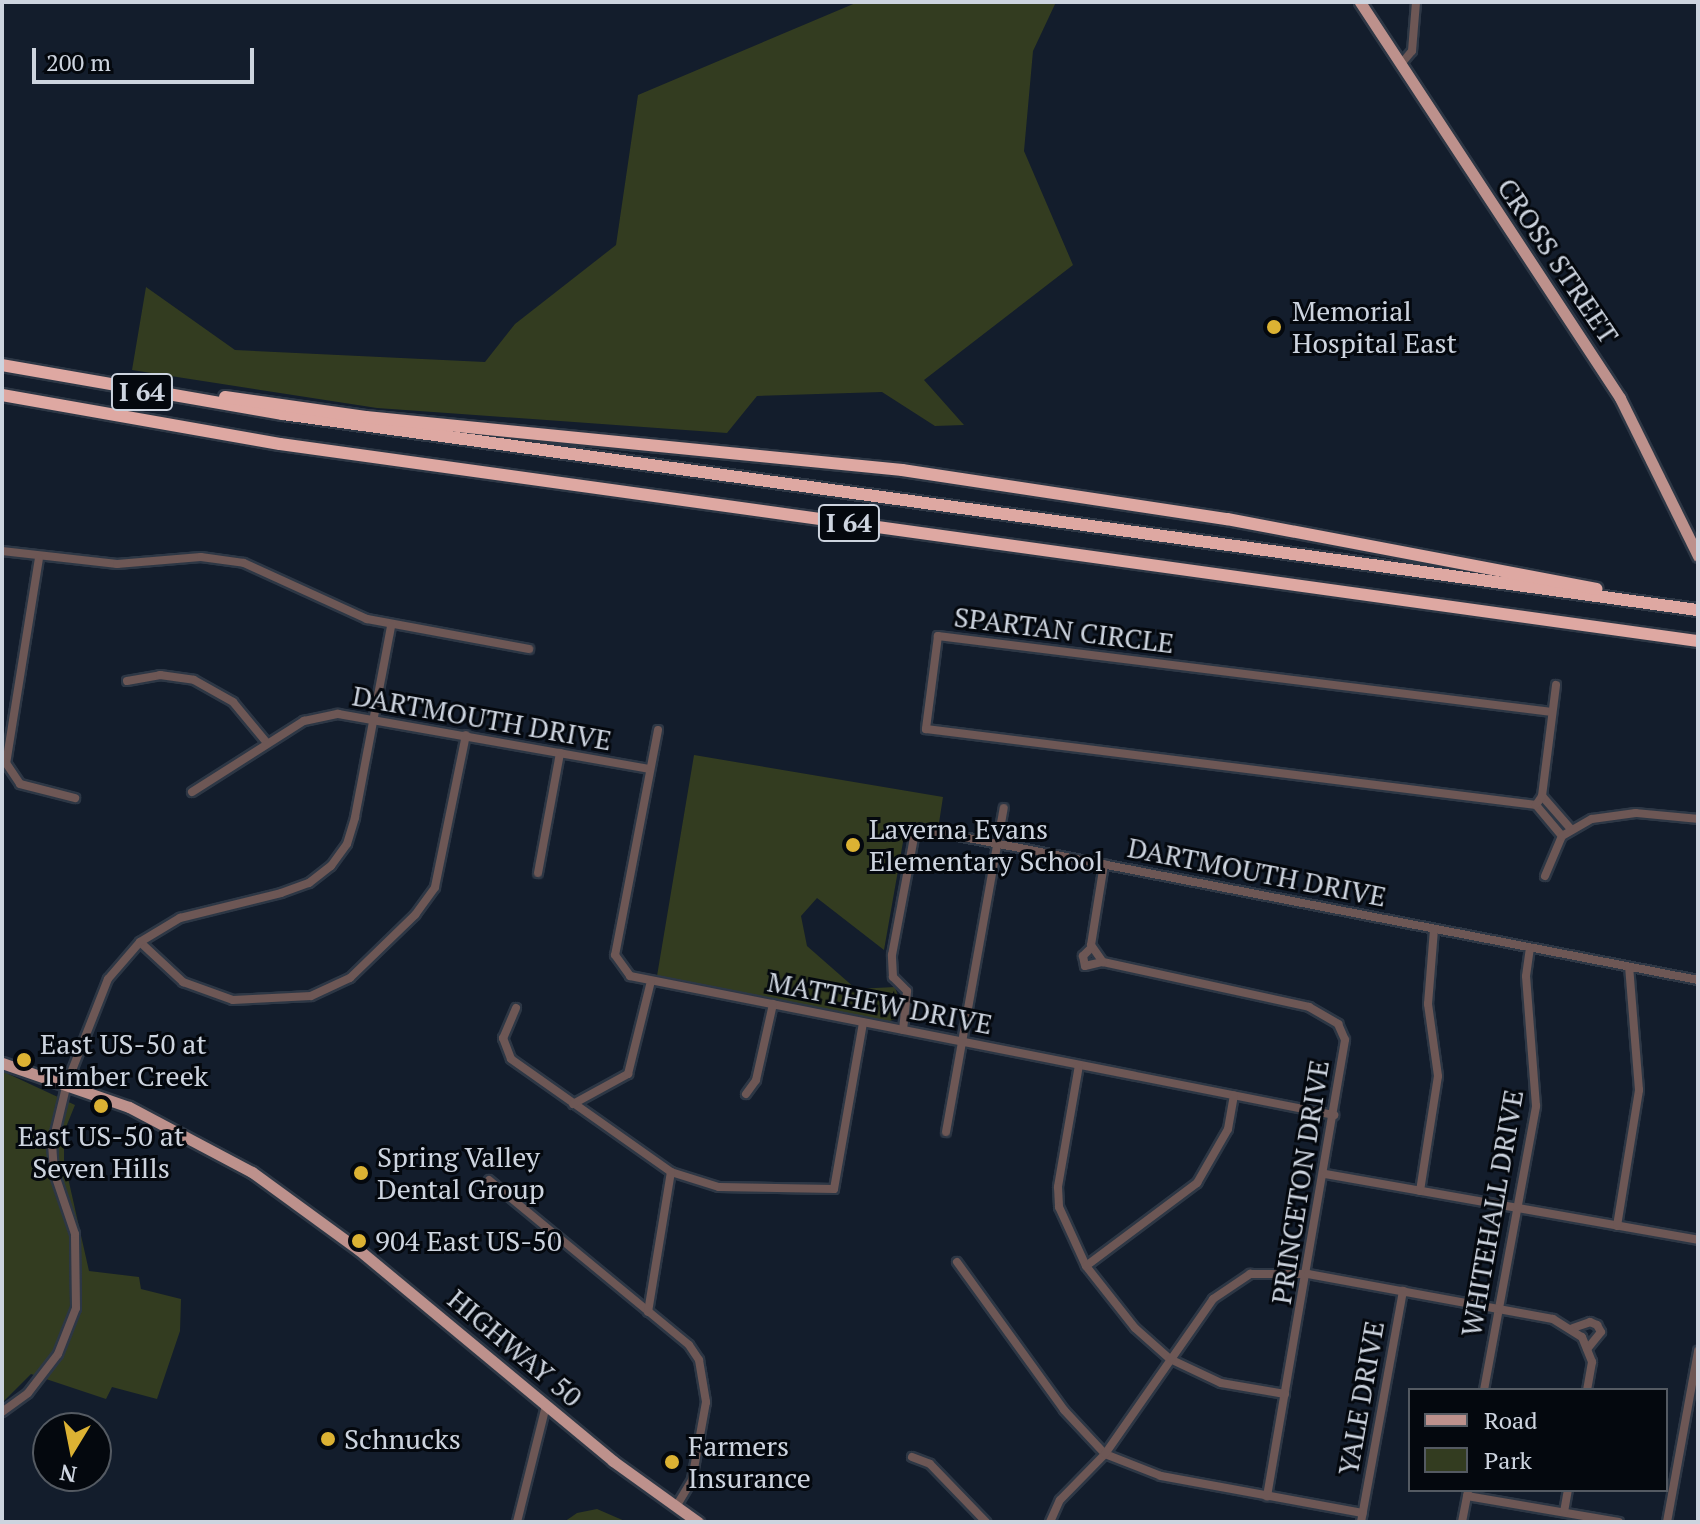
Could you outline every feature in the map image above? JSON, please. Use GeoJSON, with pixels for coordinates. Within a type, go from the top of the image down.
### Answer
{"type":"FeatureCollection","features":[{"type":"Feature","properties":{"kind":"highway","name":"I 64"},"geometry":{"type":"LineString","coordinates":[[2,365],[128,389],[1698,610]]}},
{"type":"Feature","properties":{"kind":"highway"},"geometry":{"type":"LineString","coordinates":[[128,389],[714,448],[961,478],[1242,522],[1657,604]]}},
{"type":"Feature","properties":{"kind":"highway","name":"I 64"},"geometry":{"type":"LineString","coordinates":[[2,395],[280,444],[1698,641]]}},
{"type":"Feature","properties":{"kind":"main road","name":"CROSS STREET"},"geometry":{"type":"LineString","coordinates":[[1360,2],[1620,398],[1698,556]]}},
{"type":"Feature","properties":{"kind":"main road","name":"HIGHWAY 50"},"geometry":{"type":"LineString","coordinates":[[2,1063],[67,1083],[181,1132],[252,1172],[359,1250],[546,1406],[698,1522]]}},
{"type":"Feature","properties":{"kind":"street"},"geometry":{"type":"LineString","coordinates":[[1401,64],[1412,51],[1416,2]]}},
{"type":"Feature","properties":{"kind":"street"},"geometry":{"type":"LineString","coordinates":[[2,551],[39,558],[117,564],[201,557],[244,563],[391,626],[529,649]]}},
{"type":"Feature","properties":{"kind":"street"},"geometry":{"type":"LineString","coordinates":[[39,558],[6,763],[20,784],[75,798]]}},
{"type":"Feature","properties":{"kind":"street"},"geometry":{"type":"LineString","coordinates":[[2,1412],[28,1393],[58,1354],[76,1308],[75,1234],[54,1172],[52,1146],[67,1083],[108,979],[140,942],[180,918],[281,893],[309,883],[331,866],[347,844],[355,817],[391,626]]}},
{"type":"Feature","properties":{"kind":"street","name":"SPARTAN CIRCLE"},"geometry":{"type":"LineString","coordinates":[[1536,805],[926,729],[938,636],[1552,712]]}},
{"type":"Feature","properties":{"kind":"street"},"geometry":{"type":"LineString","coordinates":[[127,681],[160,675],[194,680],[233,702],[267,743]]}},
{"type":"Feature","properties":{"kind":"street"},"geometry":{"type":"LineString","coordinates":[[1556,685],[1542,796],[1536,805],[1562,836]]}},
{"type":"Feature","properties":{"kind":"street","name":"DARTMOUTH DRIVE"},"geometry":{"type":"LineString","coordinates":[[192,792],[267,743],[319,716],[374,719],[649,769]]}},
{"type":"Feature","properties":{"kind":"street"},"geometry":{"type":"LineString","coordinates":[[649,769],[658,730]]}},
{"type":"Feature","properties":{"kind":"street"},"geometry":{"type":"LineString","coordinates":[[140,942],[183,982],[233,1000],[311,996],[350,978],[415,915],[435,887],[466,735]]}},
{"type":"Feature","properties":{"kind":"street"},"geometry":{"type":"LineString","coordinates":[[538,873],[560,753]]}},
{"type":"Feature","properties":{"kind":"street","name":"MATTHEW DRIVE"},"geometry":{"type":"LineString","coordinates":[[649,769],[615,955],[624,972],[651,981],[1334,1115]]}},
{"type":"Feature","properties":{"kind":"street"},"geometry":{"type":"LineString","coordinates":[[1542,796],[1570,828]]}},
{"type":"Feature","properties":{"kind":"street"},"geometry":{"type":"LineString","coordinates":[[946,1132],[1004,808]]}},
{"type":"Feature","properties":{"kind":"street"},"geometry":{"type":"LineString","coordinates":[[1545,876],[1562,836],[1570,828],[1622,814],[1698,819]]}},
{"type":"Feature","properties":{"kind":"street","name":"DARTMOUTH DRIVE"},"geometry":{"type":"LineString","coordinates":[[903,1030],[907,991],[893,977],[892,955],[916,831],[998,843],[1698,980]]}},
{"type":"Feature","properties":{"kind":"street"},"geometry":{"type":"LineString","coordinates":[[1092,947],[1103,962],[1085,966],[1083,956],[1092,947],[1104,864]]}},
{"type":"Feature","properties":{"kind":"street"},"geometry":{"type":"LineString","coordinates":[[1420,1191],[1438,1076],[1428,1004],[1434,929]]}},
{"type":"Feature","properties":{"kind":"street","name":"WHITEHALL DRIVE"},"geometry":{"type":"LineString","coordinates":[[1484,1388],[1536,1106],[1526,976],[1530,948]]}},
{"type":"Feature","properties":{"kind":"street","name":"PRINCETON DRIVE"},"geometry":{"type":"LineString","coordinates":[[1103,962],[1325,1013],[1345,1040],[1308,1274],[1267,1496]]}},
{"type":"Feature","properties":{"kind":"street"},"geometry":{"type":"LineString","coordinates":[[1617,1226],[1639,1090],[1629,967]]}},
{"type":"Feature","properties":{"kind":"street"},"geometry":{"type":"LineString","coordinates":[[573,1104],[628,1074],[651,981]]}},
{"type":"Feature","properties":{"kind":"street"},"geometry":{"type":"LineString","coordinates":[[746,1094],[756,1080],[773,1004]]}},
{"type":"Feature","properties":{"kind":"street"},"geometry":{"type":"LineString","coordinates":[[516,1008],[503,1038],[511,1059],[671,1172],[719,1187],[834,1189],[863,1023]]}},
{"type":"Feature","properties":{"kind":"street"},"geometry":{"type":"LineString","coordinates":[[1079,1065],[1058,1187],[1059,1207],[1086,1266],[1135,1328],[1170,1359],[1221,1383],[1285,1394]]}},
{"type":"Feature","properties":{"kind":"street"},"geometry":{"type":"LineString","coordinates":[[1086,1266],[1197,1183],[1228,1129],[1234,1096]]}},
{"type":"Feature","properties":{"kind":"street"},"geometry":{"type":"LineString","coordinates":[[648,1312],[671,1172]]}},
{"type":"Feature","properties":{"kind":"street"},"geometry":{"type":"LineString","coordinates":[[1325,1174],[1698,1240]]}},
{"type":"Feature","properties":{"kind":"street"},"geometry":{"type":"LineString","coordinates":[[489,1180],[689,1345],[706,1381],[692,1480],[676,1507]]}},
{"type":"Feature","properties":{"kind":"street"},"geometry":{"type":"LineString","coordinates":[[957,1262],[1064,1410],[1105,1454],[1161,1476],[1362,1518]]}},
{"type":"Feature","properties":{"kind":"street"},"geometry":{"type":"LineString","coordinates":[[1050,1522],[1060,1500],[1105,1454],[1170,1359],[1230,1283],[1261,1271],[1308,1274],[1553,1319],[1573,1328],[1587,1349],[1592,1362],[1587,1388]]}},
{"type":"Feature","properties":{"kind":"street","name":"YALE DRIVE"},"geometry":{"type":"LineString","coordinates":[[1362,1518],[1403,1291]]}},
{"type":"Feature","properties":{"kind":"street"},"geometry":{"type":"LineString","coordinates":[[1573,1328],[1590,1322],[1597,1325],[1601,1332],[1587,1349]]}},
{"type":"Feature","properties":{"kind":"street"},"geometry":{"type":"LineString","coordinates":[[1667,1522],[1698,1351]]}},
{"type":"Feature","properties":{"kind":"street"},"geometry":{"type":"LineString","coordinates":[[517,1522],[536,1430],[546,1406]]}},
{"type":"Feature","properties":{"kind":"street"},"geometry":{"type":"LineString","coordinates":[[912,1457],[930,1464],[986,1522]]}},
{"type":"Feature","properties":{"kind":"street"},"geometry":{"type":"LineString","coordinates":[[1564,1512],[1568,1492]]}},
{"type":"Feature","properties":{"kind":"street"},"geometry":{"type":"LineString","coordinates":[[1462,1522],[1468,1493],[1619,1522]]}},
{"type":"Feature","properties":{"kind":"green space"},"geometry":{"type":"Polygon","coordinates":[[[858,2],[1056,2],[1033,51],[1024,151],[1073,265],[924,380],[964,425],[935,426],[882,392],[757,396],[727,433],[377,408],[132,370],[146,287],[235,350],[485,362],[515,324],[616,245],[638,95],[858,2]]]}},
{"type":"Feature","properties":{"kind":"green space"},"geometry":{"type":"Polygon","coordinates":[[[694,755],[943,797],[939,823],[916,827],[903,842],[884,950],[817,898],[801,916],[807,946],[856,989],[895,987],[902,1008],[898,1018],[887,1022],[657,976],[694,755]]]}},
{"type":"Feature","properties":{"kind":"green space"},"geometry":{"type":"Polygon","coordinates":[[[2,1071],[75,1105],[64,1132],[64,1160],[89,1271],[139,1277],[141,1289],[181,1299],[180,1331],[157,1399],[112,1387],[106,1399],[31,1374],[2,1403],[2,1071]]]}},
{"type":"Feature","properties":{"kind":"green space"},"geometry":{"type":"Polygon","coordinates":[[[597,1509],[627,1522],[564,1522],[577,1513],[597,1509]]]}},
{"type":"Feature","properties":{"kind":"place","name":"Memorial Hospital East"},"geometry":{"type":"Point","coordinates":[1274,327]}},
{"type":"Feature","properties":{"kind":"place","name":"Laverna Evans Elementary School"},"geometry":{"type":"Point","coordinates":[853,845]}},
{"type":"Feature","properties":{"kind":"place","name":"East US-50 at Timber Creek"},"geometry":{"type":"Point","coordinates":[24,1060]}},
{"type":"Feature","properties":{"kind":"place","name":"East US-50 at Seven Hills"},"geometry":{"type":"Point","coordinates":[101,1106]}},
{"type":"Feature","properties":{"kind":"place","name":"Spring Valley Dental Group"},"geometry":{"type":"Point","coordinates":[361,1173]}},
{"type":"Feature","properties":{"kind":"place","name":"904 East US-50"},"geometry":{"type":"Point","coordinates":[359,1241]}},
{"type":"Feature","properties":{"kind":"place","name":"Schnucks"},"geometry":{"type":"Point","coordinates":[328,1439]}},
{"type":"Feature","properties":{"kind":"place","name":"Farmers Insurance"},"geometry":{"type":"Point","coordinates":[672,1462]}}]}
